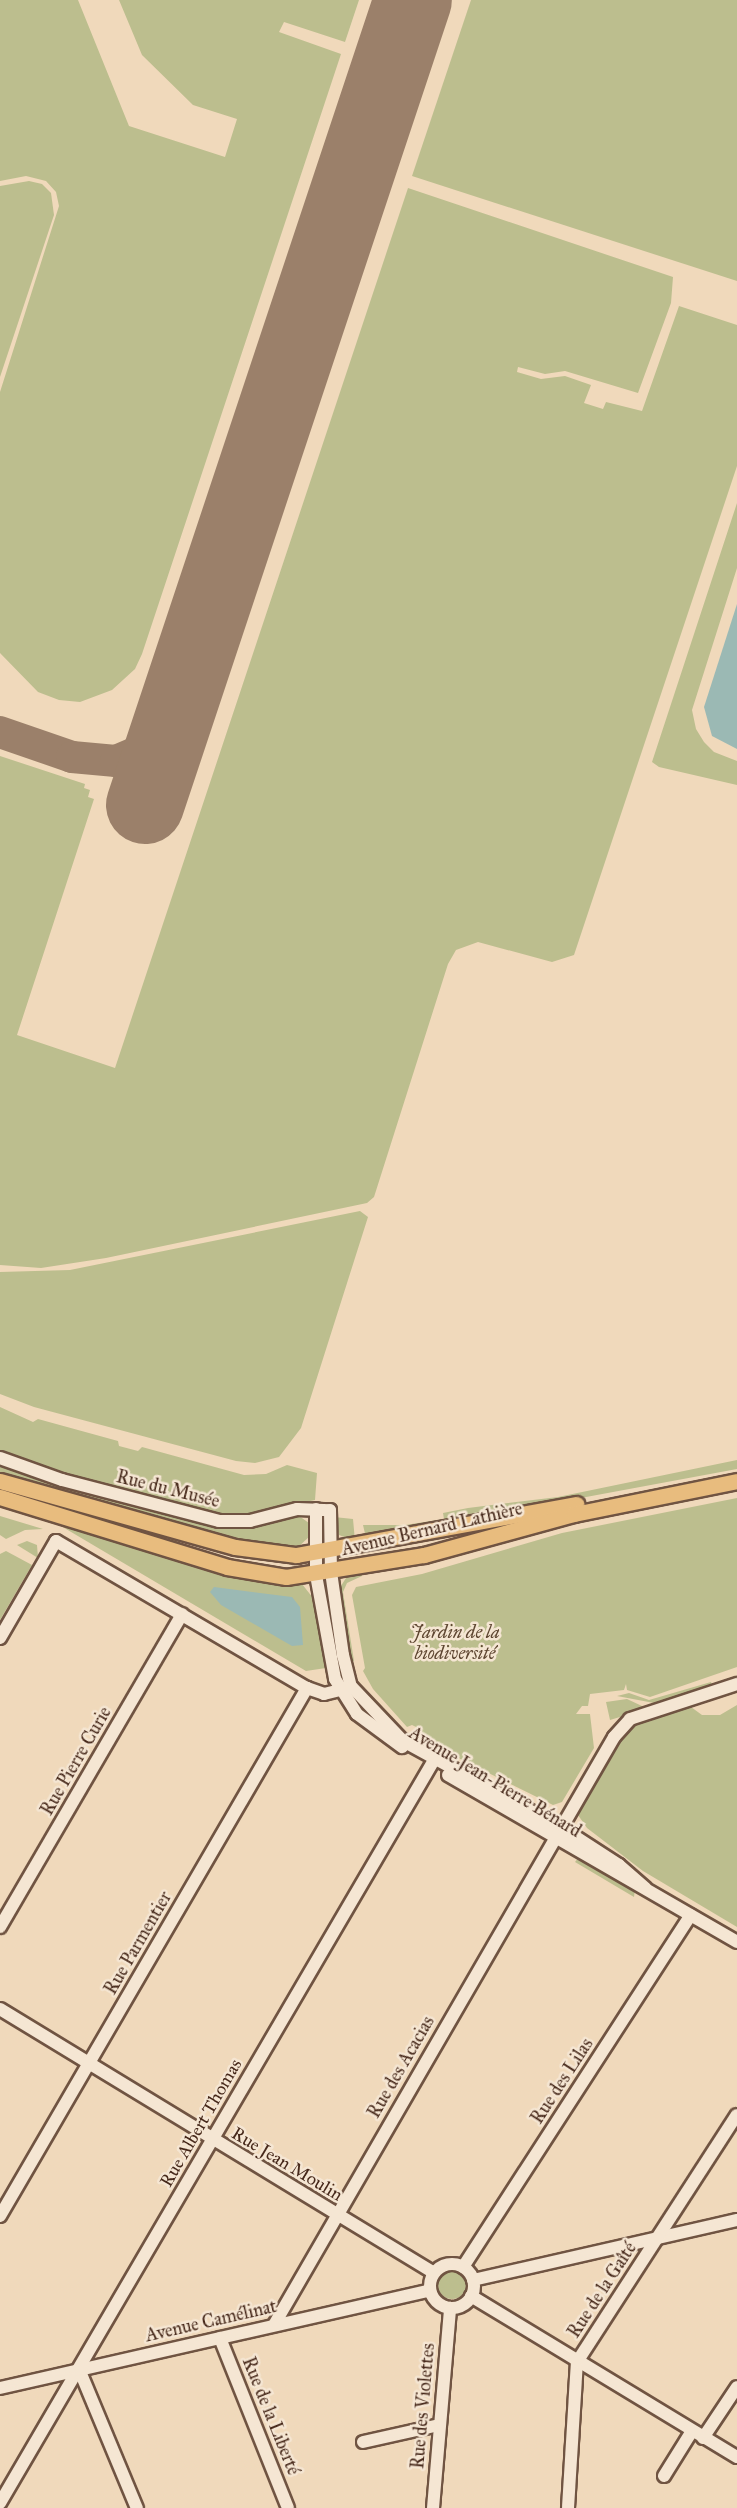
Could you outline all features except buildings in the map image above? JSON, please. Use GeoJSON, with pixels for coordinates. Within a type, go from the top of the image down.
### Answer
{"type":"FeatureCollection","features":[{"type":"Feature","properties":{"kind":"main road","name":"Avenue Bernard Lathière"},"geometry":{"type":"LineString","coordinates":[[0,1481],[256,1552],[321,1553],[737,1472]]}},
{"type":"Feature","properties":{"kind":"main road","name":"Avenue Bernard Lathière"},"geometry":{"type":"LineString","coordinates":[[0,1497],[227,1567],[271,1576],[323,1574],[424,1555],[556,1519],[737,1481]]}},
{"type":"Feature","properties":{"kind":"street","name":"Rue du Musée"},"geometry":{"type":"LineString","coordinates":[[0,1458],[52,1477],[219,1521],[250,1521],[297,1509],[330,1510],[321,1553]]}},
{"type":"Feature","properties":{"kind":"street"},"geometry":{"type":"LineString","coordinates":[[316,1509],[321,1553]]}},
{"type":"Feature","properties":{"kind":"street"},"geometry":{"type":"LineString","coordinates":[[0,1638],[56,1541],[307,1688],[324,1694],[346,1688]]}},
{"type":"Feature","properties":{"kind":"street","name":"Avenue Jean-Pierre Bénard"},"geometry":{"type":"LineString","coordinates":[[321,1553],[330,1664],[346,1688],[357,1714],[380,1734],[559,1833],[645,1888],[737,1942]]}},
{"type":"Feature","properties":{"kind":"street","name":"Rue Pierre Curie"},"geometry":{"type":"LineString","coordinates":[[0,1927],[182,1614]]}},
{"type":"Feature","properties":{"kind":"street","name":"Rue des Acacias"},"geometry":{"type":"LineString","coordinates":[[274,2325],[336,2214],[615,1737],[630,1719],[737,1684]]}},
{"type":"Feature","properties":{"kind":"street","name":"Rue Parmentier"},"geometry":{"type":"LineString","coordinates":[[0,2216],[307,1688]]}},
{"type":"Feature","properties":{"kind":"street","name":"Rue Albert Thomas"},"geometry":{"type":"LineString","coordinates":[[0,2504],[432,1762]]}},
{"type":"Feature","properties":{"kind":"street","name":"Rue des Lilas"},"geometry":{"type":"LineString","coordinates":[[463,2267],[691,1915]]}},
{"type":"Feature","properties":{"kind":"street","name":"Rue Jean Moulin"},"geometry":{"type":"LineString","coordinates":[[0,2009],[434,2273]]}},
{"type":"Feature","properties":{"kind":"street","name":"Rue de la Gaîté"},"geometry":{"type":"LineString","coordinates":[[568,2508],[577,2362],[737,2115]]}},
{"type":"Feature","properties":{"kind":"street"},"geometry":{"type":"LineString","coordinates":[[473,2280],[737,2220]]}},
{"type":"Feature","properties":{"kind":"street"},"geometry":{"type":"LineString","coordinates":[[450,2264],[463,2267],[473,2280],[471,2295],[463,2305],[450,2307],[437,2302],[430,2290],[434,2273],[450,2264]]}},
{"type":"Feature","properties":{"kind":"street","name":"Avenue Camélinat"},"geometry":{"type":"LineString","coordinates":[[0,2388],[430,2290]]}},
{"type":"Feature","properties":{"kind":"street"},"geometry":{"type":"LineString","coordinates":[[471,2295],[577,2362],[737,2457]]}},
{"type":"Feature","properties":{"kind":"street","name":"Rue des Violettes"},"geometry":{"type":"LineString","coordinates":[[433,2508],[450,2307]]}},
{"type":"Feature","properties":{"kind":"street","name":"Rue de la Liberté"},"geometry":{"type":"LineString","coordinates":[[220,2338],[288,2508]]}},
{"type":"Feature","properties":{"kind":"street"},"geometry":{"type":"LineString","coordinates":[[79,2369],[137,2508]]}},
{"type":"Feature","properties":{"kind":"street"},"geometry":{"type":"LineString","coordinates":[[704,2438],[737,2387]]}},
{"type":"Feature","properties":{"kind":"street"},"geometry":{"type":"LineString","coordinates":[[363,2442],[439,2425]]}},
{"type":"Feature","properties":{"kind":"street"},"geometry":{"type":"LineString","coordinates":[[664,2476],[692,2431]]}},
{"type":"Feature","properties":{"kind":"green space"},"geometry":{"type":"Polygon","coordinates":[[[0,0],[78,0],[129,126],[225,157],[237,119],[193,105],[142,55],[119,0],[359,0],[345,42],[284,22],[279,32],[341,54],[142,654],[135,669],[112,690],[80,702],[59,700],[38,692],[0,653],[0,392],[59,206],[56,192],[46,181],[26,176],[0,181],[0,0]]]}},
{"type":"Feature","properties":{"kind":"green space"},"geometry":{"type":"Polygon","coordinates":[[[471,0],[737,0],[737,281],[412,176],[471,0]]]}},
{"type":"Feature","properties":{"kind":"green space"},"geometry":{"type":"Polygon","coordinates":[[[29,181],[42,184],[51,193],[54,215],[0,377],[0,186],[29,181]]]}},
{"type":"Feature","properties":{"kind":"green space"},"geometry":{"type":"Polygon","coordinates":[[[408,188],[673,277],[671,303],[638,393],[565,371],[545,374],[518,367],[517,372],[541,379],[565,376],[591,385],[584,403],[603,409],[606,402],[642,411],[679,306],[737,325],[737,466],[574,955],[552,962],[478,942],[456,950],[448,964],[374,1197],[367,1203],[106,1258],[41,1268],[0,1265],[0,756],[85,784],[84,788],[90,790],[88,797],[94,799],[17,1035],[115,1068],[408,188]]]}},
{"type":"Feature","properties":{"kind":"green space"},"geometry":{"type":"Polygon","coordinates":[[[737,503],[737,568],[692,710],[696,729],[704,742],[714,752],[737,761],[737,785],[659,767],[652,762],[737,503]]]}},
{"type":"Feature","properties":{"kind":"green space"},"geometry":{"type":"Polygon","coordinates":[[[360,1211],[368,1217],[301,1428],[279,1457],[255,1463],[236,1461],[34,1407],[0,1394],[0,1272],[70,1270],[360,1211]]]}},
{"type":"Feature","properties":{"kind":"green space"},"geometry":{"type":"Polygon","coordinates":[[[0,1407],[33,1422],[38,1419],[118,1441],[119,1446],[138,1451],[142,1447],[244,1475],[266,1474],[287,1465],[317,1473],[315,1500],[253,1514],[216,1514],[47,1470],[0,1451],[0,1407]]]}},
{"type":"Feature","properties":{"kind":"green space"},"geometry":{"type":"Polygon","coordinates":[[[737,1460],[737,1469],[366,1538],[363,1525],[405,1525],[444,1519],[443,1513],[558,1497],[737,1460]]]}},
{"type":"Feature","properties":{"kind":"green space"},"geometry":{"type":"Polygon","coordinates":[[[0,1466],[45,1482],[217,1527],[249,1527],[299,1516],[309,1523],[310,1536],[296,1549],[255,1546],[0,1475],[0,1466]]]}},
{"type":"Feature","properties":{"kind":"green space"},"geometry":{"type":"Polygon","coordinates":[[[0,1487],[152,1529],[150,1535],[0,1491],[0,1487]]]}},
{"type":"Feature","properties":{"kind":"green space","name":"Jardin de la biodiversité"},"geometry":{"type":"Polygon","coordinates":[[[737,1498],[737,1667],[650,1697],[627,1690],[626,1684],[624,1690],[590,1694],[588,1706],[582,1706],[576,1714],[590,1714],[594,1748],[562,1802],[553,1805],[424,1741],[417,1735],[420,1729],[412,1725],[407,1727],[373,1689],[363,1671],[365,1668],[352,1595],[356,1587],[422,1574],[562,1533],[737,1498]]]}},
{"type":"Feature","properties":{"kind":"green space"},"geometry":{"type":"Polygon","coordinates":[[[0,1504],[243,1577],[302,1584],[313,1598],[326,1668],[306,1671],[61,1526],[0,1504]]]}},
{"type":"Feature","properties":{"kind":"green space"},"geometry":{"type":"Polygon","coordinates":[[[0,1516],[43,1529],[25,1530],[6,1539],[0,1535],[0,1516]]]}},
{"type":"Feature","properties":{"kind":"green space"},"geometry":{"type":"Polygon","coordinates":[[[334,1517],[353,1519],[355,1541],[339,1535],[334,1517]]]}},
{"type":"Feature","properties":{"kind":"green space"},"geometry":{"type":"Polygon","coordinates":[[[27,1541],[37,1545],[38,1558],[17,1545],[27,1541]]]}},
{"type":"Feature","properties":{"kind":"green space"},"geometry":{"type":"Polygon","coordinates":[[[6,1551],[32,1565],[0,1620],[0,1554],[6,1551]]]}},
{"type":"Feature","properties":{"kind":"green space"},"geometry":{"type":"Polygon","coordinates":[[[362,1573],[362,1576],[347,1583],[343,1592],[354,1661],[350,1662],[339,1589],[346,1578],[362,1573]]]}},
{"type":"Feature","properties":{"kind":"green space"},"geometry":{"type":"Polygon","coordinates":[[[711,1682],[712,1685],[654,1703],[617,1696],[629,1693],[649,1700],[711,1682]]]}},
{"type":"Feature","properties":{"kind":"green space"},"geometry":{"type":"Polygon","coordinates":[[[627,1699],[642,1706],[653,1707],[610,1720],[606,1702],[627,1699]]]}},
{"type":"Feature","properties":{"kind":"green space"},"geometry":{"type":"Polygon","coordinates":[[[737,1705],[737,1927],[643,1871],[587,1828],[578,1815],[621,1738],[634,1724],[691,1707],[702,1715],[720,1715],[737,1705]]]}},
{"type":"Feature","properties":{"kind":"green space"},"geometry":{"type":"Polygon","coordinates":[[[592,1838],[643,1878],[737,1936],[639,1877],[590,1840],[592,1838]]]}},
{"type":"Feature","properties":{"kind":"green space"},"geometry":{"type":"Polygon","coordinates":[[[579,1857],[635,1889],[634,1897],[575,1862],[579,1857]]]}},
{"type":"Feature","properties":{"kind":"green space"},"geometry":{"type":"Polygon","coordinates":[[[452,2271],[462,2275],[466,2285],[462,2295],[452,2299],[442,2295],[438,2285],[442,2275],[452,2271]]]}},
{"type":"Feature","properties":{"kind":"water"},"geometry":{"type":"Polygon","coordinates":[[[737,604],[737,749],[712,736],[704,707],[737,604]]]}},
{"type":"Feature","properties":{"kind":"water"},"geometry":{"type":"Polygon","coordinates":[[[214,1587],[292,1597],[300,1607],[303,1645],[292,1646],[221,1605],[210,1592],[214,1587]]]}},
{"type":"Feature","properties":{"kind":"taxiway"},"geometry":{"type":"LineString","coordinates":[[0,732],[72,757],[116,761],[144,749],[178,707]]}},
{"type":"Feature","properties":{"kind":"runway"},"geometry":{"type":"LineString","coordinates":[[145,805],[413,0]]}}]}
